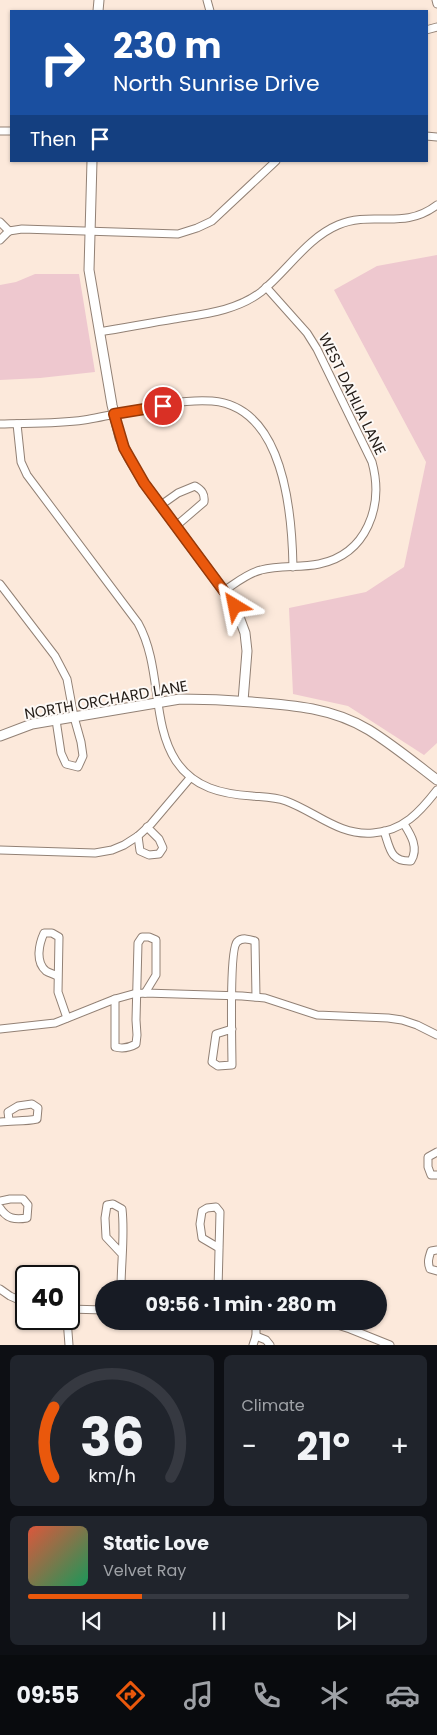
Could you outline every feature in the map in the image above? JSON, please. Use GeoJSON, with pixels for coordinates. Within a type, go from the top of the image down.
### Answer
{"type":"FeatureCollection","features":[{"type":"Feature","properties":{"kind":"street"},"geometry":{"type":"LineString","coordinates":[[92,162],[89,270],[114,414],[120,438],[144,483],[235,606],[245,633],[247,651],[243,701]]}},
{"type":"Feature","properties":{"kind":"street"},"geometry":{"type":"LineString","coordinates":[[0,240],[9,231],[22,229],[178,234],[197,228],[226,210],[274,162]]}},
{"type":"Feature","properties":{"kind":"street"},"geometry":{"type":"LineString","coordinates":[[99,332],[232,308],[249,300],[266,287],[317,238],[337,226],[362,219],[409,218],[430,210],[437,205]]}},
{"type":"Feature","properties":{"kind":"street"},"geometry":{"type":"LineString","coordinates":[[0,222],[9,231]]}},
{"type":"Feature","properties":{"kind":"street","name":"WEST DAHLIA LANE"},"geometry":{"type":"LineString","coordinates":[[225,590],[242,578],[262,570],[318,564],[343,554],[356,542],[370,521],[375,507],[376,477],[372,462],[317,349],[308,334],[266,287]]}},
{"type":"Feature","properties":{"kind":"street"},"geometry":{"type":"LineString","coordinates":[[0,424],[82,420],[181,403],[213,402],[240,411],[256,424],[267,437],[282,473],[292,531],[293,567]]}},
{"type":"Feature","properties":{"kind":"street"},"geometry":{"type":"LineString","coordinates":[[17,424],[20,455],[27,475],[138,623],[145,636],[149,646],[164,734],[170,751],[190,778],[215,791],[229,795],[268,797],[284,800],[340,829],[356,833],[374,833],[404,824],[421,811],[437,790]]}},
{"type":"Feature","properties":{"kind":"street"},"geometry":{"type":"LineString","coordinates":[[161,505],[187,488],[195,486],[200,489],[204,496],[204,502],[176,526]]}},
{"type":"Feature","properties":{"kind":"street"},"geometry":{"type":"LineString","coordinates":[[0,584],[55,656],[67,679],[83,756],[78,767],[66,764],[61,753],[56,720]]}},
{"type":"Feature","properties":{"kind":"street","name":"NORTH ORCHARD LANE"},"geometry":{"type":"LineString","coordinates":[[0,736],[32,724],[159,703],[204,698],[243,701],[311,708],[348,720],[369,730],[437,780]]}},
{"type":"Feature","properties":{"kind":"street"},"geometry":{"type":"LineString","coordinates":[[0,850],[95,852],[118,847],[138,836],[148,827],[190,778]]}},
{"type":"Feature","properties":{"kind":"street"},"geometry":{"type":"LineString","coordinates":[[384,831],[393,855],[401,861],[411,861],[415,855],[414,844],[404,824]]}},
{"type":"Feature","properties":{"kind":"street"},"geometry":{"type":"LineString","coordinates":[[138,836],[140,851],[149,855],[159,854],[163,848],[159,839],[148,827]]}},
{"type":"Feature","properties":{"kind":"street"},"geometry":{"type":"LineString","coordinates":[[57,976],[45,970],[39,959],[40,941],[44,933],[52,933],[59,937],[57,976],[60,1001],[66,1018]]}},
{"type":"Feature","properties":{"kind":"street"},"geometry":{"type":"LineString","coordinates":[[115,999],[115,1047],[122,1048],[136,1044],[138,1035],[136,1020],[141,993],[138,943],[142,937],[149,937],[156,940],[156,975],[141,993]]}},
{"type":"Feature","properties":{"kind":"street"},"geometry":{"type":"LineString","coordinates":[[232,1028],[216,1034],[212,1062],[218,1066],[232,1065],[234,947],[239,940],[250,939],[254,941],[256,997]]}},
{"type":"Feature","properties":{"kind":"street"},"geometry":{"type":"LineString","coordinates":[[0,1029],[55,1022],[115,999],[141,993],[232,995],[265,998],[317,1015],[402,1020],[437,1035]]}},
{"type":"Feature","properties":{"kind":"street"},"geometry":{"type":"LineString","coordinates":[[0,1122],[9,1120]]}},
{"type":"Feature","properties":{"kind":"street"},"geometry":{"type":"LineString","coordinates":[[437,1152],[428,1157],[428,1167],[431,1175],[437,1175]]}},
{"type":"Feature","properties":{"kind":"street"},"geometry":{"type":"LineString","coordinates":[[0,1201],[10,1199],[23,1200],[28,1205],[27,1218],[16,1220],[4,1214],[0,1208]]}},
{"type":"Feature","properties":{"kind":"street"},"geometry":{"type":"LineString","coordinates":[[121,1253],[106,1237],[105,1218],[107,1205],[113,1204],[122,1209],[124,1225],[121,1280]]}},
{"type":"Feature","properties":{"kind":"street"},"geometry":{"type":"LineString","coordinates":[[218,1280],[220,1212],[216,1207],[207,1208],[202,1211],[200,1224],[202,1238],[219,1248]]}},
{"type":"Feature","properties":{"kind":"street"},"geometry":{"type":"LineString","coordinates":[[437,1250],[431,1251],[428,1265],[430,1269],[437,1271]]}},
{"type":"Feature","properties":{"kind":"street"},"geometry":{"type":"LineString","coordinates":[[0,1289],[15,1298]]}},
{"type":"Feature","properties":{"kind":"street"},"geometry":{"type":"LineString","coordinates":[[80,1310],[95,1310]]}},
{"type":"Feature","properties":{"kind":"street"},"geometry":{"type":"LineString","coordinates":[[67,1330],[68,1345]]}},
{"type":"Feature","properties":{"kind":"street"},"geometry":{"type":"LineString","coordinates":[[253,1345],[256,1330]]}},
{"type":"Feature","properties":{"kind":"street"},"geometry":{"type":"LineString","coordinates":[[350,1330],[390,1345]]}},
{"type":"Feature","properties":{"kind":"street"},"geometry":{"type":"LineString","coordinates":[[256,1336],[266,1340],[270,1345]]}},
{"type":"Feature","properties":{"kind":"street"},"geometry":{"type":"LineString","coordinates":[[369,1345],[372,1338]]}},
{"type":"Feature","properties":{"kind":"shaded area"},"geometry":{"type":"Polygon","coordinates":[[[437,255],[437,743],[424,755],[348,706],[293,694],[289,608],[366,592],[404,567],[426,462],[334,290],[377,266],[437,255]]]}},
{"type":"Feature","properties":{"kind":"shaded area"},"geometry":{"type":"Polygon","coordinates":[[[35,274],[79,274],[95,372],[0,380],[0,285],[16,282],[35,274]]]}},
{"type":"Feature","properties":{"kind":"route"},"geometry":{"type":"LineString","coordinates":[[163,406],[114,414],[120,438],[144,483],[235,606]]}}]}
